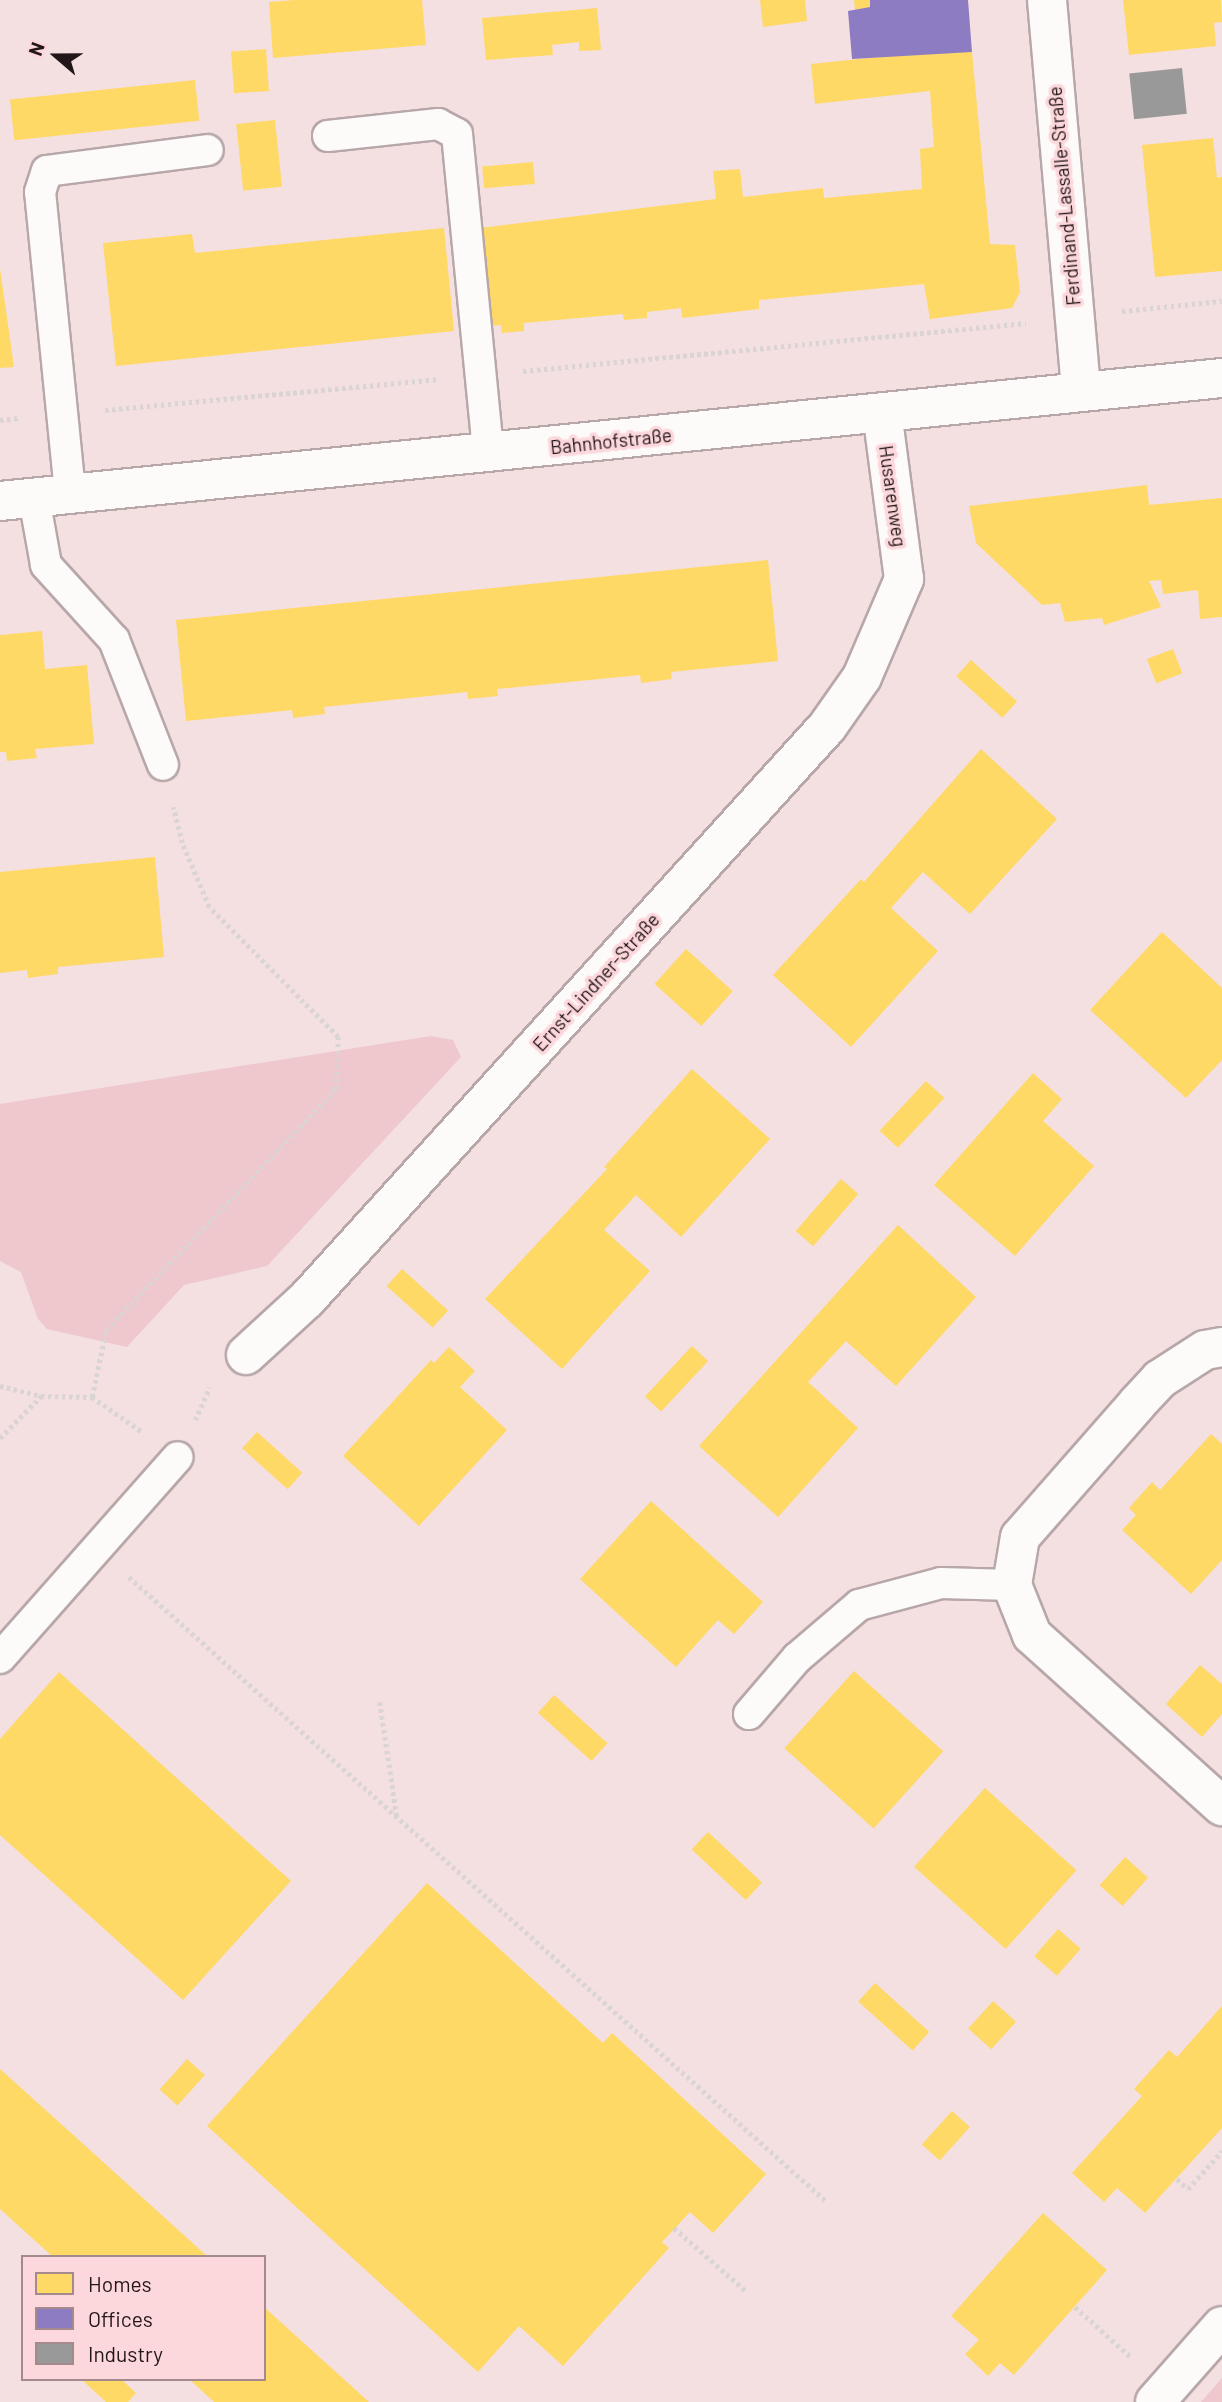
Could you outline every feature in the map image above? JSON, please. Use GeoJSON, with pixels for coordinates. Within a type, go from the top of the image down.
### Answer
{"type":"FeatureCollection","features":[{"type":"Feature","properties":{"kind":"street","name":"Ferdinand-Lassalle-Straße"},"geometry":{"type":"LineString","coordinates":[[1047,0],[1081,391]]}},
{"type":"Feature","properties":{"kind":"street","name":"Bahnhofstraße"},"geometry":{"type":"LineString","coordinates":[[34,497],[1222,378]]}},
{"type":"Feature","properties":{"kind":"street","name":"Husarenweg"},"geometry":{"type":"LineString","coordinates":[[882,413],[904,579]]}},
{"type":"Feature","properties":{"kind":"street","name":"Ernst-Lindner-Straße"},"geometry":{"type":"LineString","coordinates":[[246,1354],[307,1299],[827,727],[862,677],[904,579]]}},
{"type":"Feature","properties":{"kind":"street"},"geometry":{"type":"LineString","coordinates":[[1222,1348],[1205,1350],[1160,1379],[1128,1414],[1020,1537],[1012,1585],[1032,1636],[1222,1806]]}},
{"type":"Feature","properties":{"kind":"street"},"geometry":{"type":"LineString","coordinates":[[1161,2395],[1222,2326]]}},
{"type":"Feature","properties":{"kind":"lane"},"geometry":{"type":"LineString","coordinates":[[328,136],[438,124],[457,134],[488,453]]}},
{"type":"Feature","properties":{"kind":"lane"},"geometry":{"type":"LineString","coordinates":[[163,765],[114,640],[46,565],[34,497],[61,414],[40,192],[47,172],[208,150]]}},
{"type":"Feature","properties":{"kind":"lane"},"geometry":{"type":"LineString","coordinates":[[0,1658],[178,1457]]}},
{"type":"Feature","properties":{"kind":"lane"},"geometry":{"type":"LineString","coordinates":[[748,1714],[797,1658],[859,1605],[941,1583],[1012,1585]]}},
{"type":"Feature","properties":{"kind":"path"},"geometry":{"type":"LineString","coordinates":[[0,420],[479,376],[1222,301]]}},
{"type":"Feature","properties":{"kind":"path"},"geometry":{"type":"LineString","coordinates":[[92,1397],[106,1330],[336,1089],[338,1037],[209,907],[182,843],[163,765]]}},
{"type":"Feature","properties":{"kind":"path"},"geometry":{"type":"LineString","coordinates":[[0,1386],[41,1396],[92,1397],[178,1457],[212,1382],[246,1354]]}},
{"type":"Feature","properties":{"kind":"path"},"geometry":{"type":"LineString","coordinates":[[0,1438],[41,1396]]}},
{"type":"Feature","properties":{"kind":"path"},"geometry":{"type":"LineString","coordinates":[[96,1548],[827,2202]]}},
{"type":"Feature","properties":{"kind":"path"},"geometry":{"type":"LineString","coordinates":[[380,1702],[397,1818]]}},
{"type":"Feature","properties":{"kind":"path"},"geometry":{"type":"LineString","coordinates":[[1177,2179],[1188,2189],[1222,2151]]}},
{"type":"Feature","properties":{"kind":"path"},"geometry":{"type":"LineString","coordinates":[[674,2228],[747,2292]]}},
{"type":"Feature","properties":{"kind":"path"},"geometry":{"type":"LineString","coordinates":[[1075,2307],[1161,2395]]}},
{"type":"Feature","properties":{"kind":"shaded area"},"geometry":{"type":"Polygon","coordinates":[[[431,1036],[453,1040],[461,1057],[267,1266],[184,1285],[127,1347],[47,1329],[38,1319],[21,1272],[0,1261],[0,1104],[431,1036]]]}},
{"type":"Feature","properties":{"kind":"shaded area"},"geometry":{"type":"Polygon","coordinates":[[[1222,2378],[1222,2402],[1201,2402],[1222,2378]]]}},
{"type":"Feature","properties":{"kind":"building: Homes"},"geometry":{"type":"Polygon","coordinates":[[[422,0],[426,45],[273,58],[269,2],[422,0]]]}},
{"type":"Feature","properties":{"kind":"building: Homes"},"geometry":{"type":"Polygon","coordinates":[[[760,0],[805,0],[807,21],[763,27],[760,0]]]}},
{"type":"Feature","properties":{"kind":"building: Homes"},"geometry":{"type":"Polygon","coordinates":[[[854,0],[870,0],[870,7],[855,10],[854,0]]]}},
{"type":"Feature","properties":{"kind":"building: Homes"},"geometry":{"type":"Polygon","coordinates":[[[1123,0],[1221,0],[1222,22],[1214,23],[1216,46],[1129,55],[1123,0]]]}},
{"type":"Feature","properties":{"kind":"building: Homes"},"geometry":{"type":"Polygon","coordinates":[[[597,8],[601,50],[579,51],[579,42],[552,45],[553,55],[486,60],[482,18],[597,8]]]}},
{"type":"Feature","properties":{"kind":"building: Homes"},"geometry":{"type":"Polygon","coordinates":[[[266,49],[269,91],[234,93],[231,51],[266,49]]]}},
{"type":"Feature","properties":{"kind":"building: Homes"},"geometry":{"type":"Polygon","coordinates":[[[926,52],[972,52],[990,244],[1015,245],[1020,292],[1012,308],[930,319],[924,284],[759,300],[759,309],[682,318],[681,308],[647,312],[647,318],[624,320],[623,314],[524,323],[524,331],[502,333],[501,325],[490,326],[480,228],[716,199],[713,171],[740,169],[743,197],[823,188],[824,198],[922,189],[920,149],[934,147],[930,91],[815,104],[811,64],[926,52]]]}},
{"type":"Feature","properties":{"kind":"building: Homes"},"geometry":{"type":"Polygon","coordinates":[[[195,80],[199,121],[14,140],[10,99],[195,80]]]}},
{"type":"Feature","properties":{"kind":"building: Homes"},"geometry":{"type":"Polygon","coordinates":[[[275,120],[282,187],[243,191],[236,124],[275,120]]]}},
{"type":"Feature","properties":{"kind":"building: Homes"},"geometry":{"type":"Polygon","coordinates":[[[1213,138],[1217,178],[1222,177],[1222,271],[1155,277],[1142,145],[1213,138]]]}},
{"type":"Feature","properties":{"kind":"building: Homes"},"geometry":{"type":"Polygon","coordinates":[[[533,162],[535,184],[484,188],[482,166],[533,162]]]}},
{"type":"Feature","properties":{"kind":"building: Homes"},"geometry":{"type":"Polygon","coordinates":[[[444,228],[454,331],[116,366],[103,243],[192,234],[195,253],[444,228]]]}},
{"type":"Feature","properties":{"kind":"building: Homes"},"geometry":{"type":"Polygon","coordinates":[[[0,269],[14,367],[0,368],[0,269]]]}},
{"type":"Feature","properties":{"kind":"building: Homes"},"geometry":{"type":"Polygon","coordinates":[[[1147,485],[1149,505],[1222,498],[1222,617],[1200,619],[1198,590],[1163,594],[1161,580],[1149,581],[1161,607],[1104,625],[1102,618],[1065,622],[1060,603],[1042,605],[976,543],[969,506],[1147,485]]]}},
{"type":"Feature","properties":{"kind":"building: Homes"},"geometry":{"type":"Polygon","coordinates":[[[768,560],[778,661],[671,672],[672,679],[641,683],[640,675],[497,689],[498,696],[468,699],[467,692],[324,707],[325,714],[293,718],[292,710],[186,721],[176,620],[768,560]]]}},
{"type":"Feature","properties":{"kind":"building: Homes"},"geometry":{"type":"Polygon","coordinates":[[[42,631],[45,669],[87,665],[94,744],[35,749],[37,758],[7,761],[6,752],[0,752],[0,635],[42,631]]]}},
{"type":"Feature","properties":{"kind":"building: Homes"},"geometry":{"type":"Polygon","coordinates":[[[1173,649],[1182,673],[1156,683],[1147,659],[1173,649]]]}},
{"type":"Feature","properties":{"kind":"building: Homes"},"geometry":{"type":"Polygon","coordinates":[[[971,660],[1017,701],[1002,718],[956,676],[971,660]]]}},
{"type":"Feature","properties":{"kind":"building: Homes"},"geometry":{"type":"Polygon","coordinates":[[[981,749],[1057,819],[970,914],[923,872],[891,908],[938,951],[851,1047],[773,975],[861,879],[864,882],[981,749]]]}},
{"type":"Feature","properties":{"kind":"building: Homes"},"geometry":{"type":"Polygon","coordinates":[[[155,857],[164,957],[58,967],[58,974],[28,978],[27,970],[0,973],[0,872],[155,857]]]}},
{"type":"Feature","properties":{"kind":"building: Homes"},"geometry":{"type":"Polygon","coordinates":[[[1162,932],[1222,988],[1222,1060],[1186,1098],[1090,1010],[1162,932]]]}},
{"type":"Feature","properties":{"kind":"building: Homes"},"geometry":{"type":"Polygon","coordinates":[[[686,949],[733,991],[701,1026],[655,984],[686,949]]]}},
{"type":"Feature","properties":{"kind":"building: Homes"},"geometry":{"type":"Polygon","coordinates":[[[692,1069],[770,1139],[681,1237],[636,1195],[604,1230],[650,1271],[562,1369],[485,1299],[607,1169],[604,1167],[692,1069]]]}},
{"type":"Feature","properties":{"kind":"building: Homes"},"geometry":{"type":"Polygon","coordinates":[[[1033,1073],[1062,1099],[1043,1121],[1094,1166],[1015,1256],[934,1185],[1033,1073]]]}},
{"type":"Feature","properties":{"kind":"building: Homes"},"geometry":{"type":"Polygon","coordinates":[[[926,1081],[944,1098],[898,1148],[880,1131],[926,1081]]]}},
{"type":"Feature","properties":{"kind":"building: Homes"},"geometry":{"type":"Polygon","coordinates":[[[841,1179],[858,1194],[813,1246],[796,1231],[841,1179]]]}},
{"type":"Feature","properties":{"kind":"building: Homes"},"geometry":{"type":"Polygon","coordinates":[[[898,1225],[976,1297],[896,1386],[846,1341],[808,1382],[858,1428],[778,1517],[699,1446],[898,1225]]]}},
{"type":"Feature","properties":{"kind":"building: Homes"},"geometry":{"type":"Polygon","coordinates":[[[402,1269],[448,1310],[433,1328],[387,1286],[402,1269]]]}},
{"type":"Feature","properties":{"kind":"building: Homes"},"geometry":{"type":"Polygon","coordinates":[[[692,1346],[708,1361],[661,1411],[645,1396],[692,1346]]]}},
{"type":"Feature","properties":{"kind":"building: Homes"},"geometry":{"type":"Polygon","coordinates":[[[449,1347],[475,1371],[460,1387],[507,1430],[419,1526],[343,1456],[431,1360],[434,1363],[449,1347]]]}},
{"type":"Feature","properties":{"kind":"building: Homes"},"geometry":{"type":"Polygon","coordinates":[[[257,1432],[302,1473],[288,1489],[242,1448],[257,1432]]]}},
{"type":"Feature","properties":{"kind":"building: Homes"},"geometry":{"type":"Polygon","coordinates":[[[1211,1434],[1222,1444],[1222,1560],[1191,1594],[1122,1530],[1136,1515],[1129,1508],[1152,1482],[1160,1490],[1211,1434]]]}},
{"type":"Feature","properties":{"kind":"building: Homes"},"geometry":{"type":"Polygon","coordinates":[[[651,1501],[763,1602],[734,1634],[718,1620],[676,1667],[580,1579],[651,1501]]]}},
{"type":"Feature","properties":{"kind":"building: Homes"},"geometry":{"type":"Polygon","coordinates":[[[1200,1665],[1222,1684],[1222,1714],[1202,1737],[1166,1704],[1200,1665]]]}},
{"type":"Feature","properties":{"kind":"building: Homes"},"geometry":{"type":"Polygon","coordinates":[[[854,1671],[943,1751],[874,1829],[784,1748],[854,1671]]]}},
{"type":"Feature","properties":{"kind":"building: Homes"},"geometry":{"type":"Polygon","coordinates":[[[59,1672],[291,1881],[183,2000],[0,1835],[0,1739],[59,1672]]]}},
{"type":"Feature","properties":{"kind":"building: Homes"},"geometry":{"type":"Polygon","coordinates":[[[554,1695],[608,1743],[591,1761],[538,1713],[554,1695]]]}},
{"type":"Feature","properties":{"kind":"building: Homes"},"geometry":{"type":"Polygon","coordinates":[[[985,1788],[1076,1870],[1005,1949],[914,1867],[985,1788]]]}},
{"type":"Feature","properties":{"kind":"building: Homes"},"geometry":{"type":"Polygon","coordinates":[[[708,1832],[762,1882],[746,1900],[692,1850],[708,1832]]]}},
{"type":"Feature","properties":{"kind":"building: Homes"},"geometry":{"type":"Polygon","coordinates":[[[1125,1857],[1148,1878],[1123,1906],[1100,1885],[1125,1857]]]}},
{"type":"Feature","properties":{"kind":"building: Homes"},"geometry":{"type":"Polygon","coordinates":[[[427,1883],[603,2043],[612,2033],[766,2174],[713,2233],[690,2212],[662,2242],[669,2248],[563,2366],[519,2326],[478,2372],[207,2126],[427,1883]]]}},
{"type":"Feature","properties":{"kind":"building: Homes"},"geometry":{"type":"Polygon","coordinates":[[[1058,1929],[1081,1949],[1057,1976],[1034,1956],[1058,1929]]]}},
{"type":"Feature","properties":{"kind":"building: Homes"},"geometry":{"type":"Polygon","coordinates":[[[875,1983],[929,2032],[913,2050],[858,2002],[875,1983]]]}},
{"type":"Feature","properties":{"kind":"building: Homes"},"geometry":{"type":"Polygon","coordinates":[[[993,2001],[1016,2022],[991,2049],[968,2028],[993,2001]]]}},
{"type":"Feature","properties":{"kind":"building: Homes"},"geometry":{"type":"Polygon","coordinates":[[[1222,2006],[1222,2128],[1145,2213],[1117,2188],[1104,2202],[1072,2173],[1142,2096],[1134,2089],[1169,2050],[1177,2057],[1222,2006]]]}},
{"type":"Feature","properties":{"kind":"building: Homes"},"geometry":{"type":"Polygon","coordinates":[[[187,2059],[205,2075],[177,2106],[160,2089],[187,2059]]]}},
{"type":"Feature","properties":{"kind":"building: Homes"},"geometry":{"type":"Polygon","coordinates":[[[0,2069],[206,2255],[51,2255],[0,2209],[0,2069]]]}},
{"type":"Feature","properties":{"kind":"building: Homes"},"geometry":{"type":"Polygon","coordinates":[[[952,2111],[970,2127],[940,2161],[922,2144],[952,2111]]]}},
{"type":"Feature","properties":{"kind":"building: Homes"},"geometry":{"type":"Polygon","coordinates":[[[1043,2213],[1107,2270],[1014,2375],[1000,2363],[988,2376],[965,2354],[979,2340],[951,2316],[1043,2213]]]}},
{"type":"Feature","properties":{"kind":"building: Homes"},"geometry":{"type":"Polygon","coordinates":[[[266,2309],[369,2402],[214,2402],[191,2381],[266,2381],[266,2309]]]}},
{"type":"Feature","properties":{"kind":"building: Homes"},"geometry":{"type":"Polygon","coordinates":[[[83,2381],[123,2381],[136,2393],[128,2402],[106,2402],[83,2381]]]}},
{"type":"Feature","properties":{"kind":"building: Offices"},"geometry":{"type":"Polygon","coordinates":[[[870,0],[968,0],[972,52],[852,59],[848,11],[870,7],[870,0]]]}},
{"type":"Feature","properties":{"kind":"building: Industry"},"geometry":{"type":"Polygon","coordinates":[[[1182,68],[1187,114],[1134,119],[1129,74],[1182,68]]]}}]}
